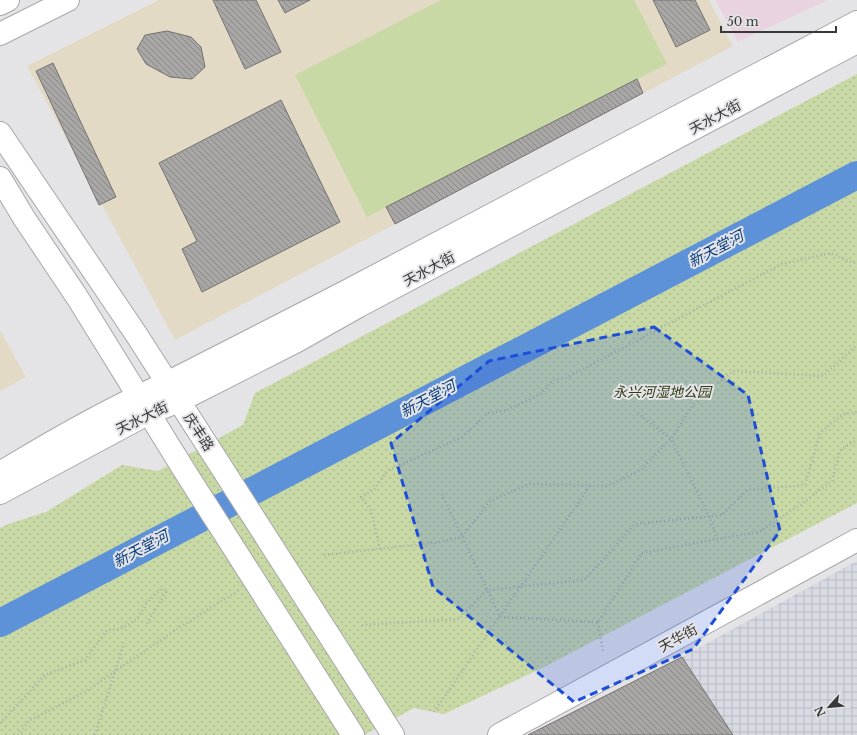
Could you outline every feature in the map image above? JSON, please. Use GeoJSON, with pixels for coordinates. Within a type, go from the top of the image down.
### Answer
{"type":"FeatureCollection","features":[{"type":"Feature","properties":{"kind":"main road"},"geometry":{"type":"LineString","coordinates":[[0,4],[8,0]]}},
{"type":"Feature","properties":{"kind":"main road"},"geometry":{"type":"LineString","coordinates":[[0,34],[68,0]]}},
{"type":"Feature","properties":{"kind":"main road","name":"天水大街"},"geometry":{"type":"LineString","coordinates":[[173,392],[345,292],[857,22]]}},
{"type":"Feature","properties":{"kind":"main road","name":"天水大街"},"geometry":{"type":"LineString","coordinates":[[0,473],[34,452],[173,392],[297,341],[359,306],[857,42]]}},
{"type":"Feature","properties":{"kind":"main road","name":"庆丰路"},"geometry":{"type":"LineString","coordinates":[[0,133],[136,334],[393,735]]}},
{"type":"Feature","properties":{"kind":"main road"},"geometry":{"type":"LineString","coordinates":[[0,178],[24,218],[77,297],[241,562],[353,735]]}},
{"type":"Feature","properties":{"kind":"main road","name":"天水大街"},"geometry":{"type":"LineString","coordinates":[[0,493],[143,405]]}},
{"type":"Feature","properties":{"kind":"main road","name":"天华街"},"geometry":{"type":"LineString","coordinates":[[499,735],[857,540]]}},
{"type":"Feature","properties":{"kind":"path"},"geometry":{"type":"LineString","coordinates":[[380,549],[371,510],[361,497],[374,490],[387,471],[462,437],[488,413],[505,411],[541,394],[555,379],[566,378],[782,264],[831,253],[853,263],[857,262]]}},
{"type":"Feature","properties":{"kind":"path"},"geometry":{"type":"LineString","coordinates":[[324,555],[440,542],[462,537],[490,502],[529,484],[608,486],[642,469],[671,439],[696,400],[734,371],[823,376],[857,345]]}},
{"type":"Feature","properties":{"kind":"path"},"geometry":{"type":"LineString","coordinates":[[362,625],[459,619],[487,590],[584,580],[635,524],[722,515],[748,490],[805,485],[820,433],[843,414],[857,412]]}},
{"type":"Feature","properties":{"kind":"path"},"geometry":{"type":"LineString","coordinates":[[638,413],[671,439],[709,516],[717,539]]}},
{"type":"Feature","properties":{"kind":"path"},"geometry":{"type":"LineString","coordinates":[[603,652],[598,622],[642,553],[759,532],[802,504],[832,481],[840,450],[857,440]]}},
{"type":"Feature","properties":{"kind":"path"},"geometry":{"type":"LineString","coordinates":[[434,712],[591,485]]}},
{"type":"Feature","properties":{"kind":"path"},"geometry":{"type":"LineString","coordinates":[[442,494],[500,617]]}},
{"type":"Feature","properties":{"kind":"path"},"geometry":{"type":"LineString","coordinates":[[0,723],[45,675],[85,660],[107,630],[120,629],[137,619],[147,603],[162,588],[166,592],[146,625]]}},
{"type":"Feature","properties":{"kind":"path"},"geometry":{"type":"LineString","coordinates":[[18,735],[30,720],[85,692],[174,631],[243,588]]}},
{"type":"Feature","properties":{"kind":"path"},"geometry":{"type":"LineString","coordinates":[[500,617],[598,622]]}},
{"type":"Feature","properties":{"kind":"path"},"geometry":{"type":"LineString","coordinates":[[95,735],[124,643]]}},
{"type":"Feature","properties":{"kind":"highlighted area"},"geometry":{"type":"Polygon","coordinates":[[[654,327],[748,395],[780,531],[693,649],[574,702],[433,587],[391,443],[489,361],[654,327]]]}},
{"type":"Feature","properties":{"kind":"shaded area"},"geometry":{"type":"Polygon","coordinates":[[[159,0],[709,0],[733,46],[175,340],[27,66],[159,0]]]}},
{"type":"Feature","properties":{"kind":"shaded area"},"geometry":{"type":"Polygon","coordinates":[[[715,0],[828,0],[738,42],[715,0]]]}},
{"type":"Feature","properties":{"kind":"shaded area"},"geometry":{"type":"Polygon","coordinates":[[[0,330],[26,377],[0,391],[0,330]]]}},
{"type":"Feature","properties":{"kind":"shaded area"},"geometry":{"type":"Polygon","coordinates":[[[857,561],[857,735],[733,735],[682,657],[857,561]]]}},
{"type":"Feature","properties":{"kind":"green space"},"geometry":{"type":"Polygon","coordinates":[[[441,0],[634,0],[667,64],[367,217],[295,75],[441,0]]]}},
{"type":"Feature","properties":{"kind":"green space","name":"永兴河湿地公园"},"geometry":{"type":"Polygon","coordinates":[[[857,74],[857,503],[544,667],[444,714],[414,708],[364,735],[0,735],[0,528],[46,512],[122,465],[158,471],[243,425],[255,393],[857,74]]]}},
{"type":"Feature","properties":{"kind":"building"},"geometry":{"type":"Polygon","coordinates":[[[213,0],[256,0],[281,52],[245,69],[213,0]]]}},
{"type":"Feature","properties":{"kind":"building"},"geometry":{"type":"Polygon","coordinates":[[[278,0],[310,0],[285,13],[278,0]]]}},
{"type":"Feature","properties":{"kind":"building"},"geometry":{"type":"Polygon","coordinates":[[[653,0],[695,0],[710,30],[676,47],[653,0]]]}},
{"type":"Feature","properties":{"kind":"building"},"geometry":{"type":"Polygon","coordinates":[[[167,31],[191,37],[201,47],[205,67],[192,79],[170,77],[146,64],[137,49],[145,35],[167,31]]]}},
{"type":"Feature","properties":{"kind":"building"},"geometry":{"type":"Polygon","coordinates":[[[53,63],[116,197],[99,205],[36,71],[53,63]]]}},
{"type":"Feature","properties":{"kind":"building"},"geometry":{"type":"Polygon","coordinates":[[[637,79],[643,93],[395,224],[386,207],[637,79]]]}},
{"type":"Feature","properties":{"kind":"building"},"geometry":{"type":"Polygon","coordinates":[[[281,100],[340,222],[202,292],[182,249],[197,241],[159,163],[281,100]]]}},
{"type":"Feature","properties":{"kind":"building"},"geometry":{"type":"Polygon","coordinates":[[[682,657],[733,735],[528,735],[682,657]]]}},
{"type":"Feature","properties":{"kind":"waterway","name":"新天堂河"},"geometry":{"type":"LineString","coordinates":[[0,623],[857,175]]}}]}
